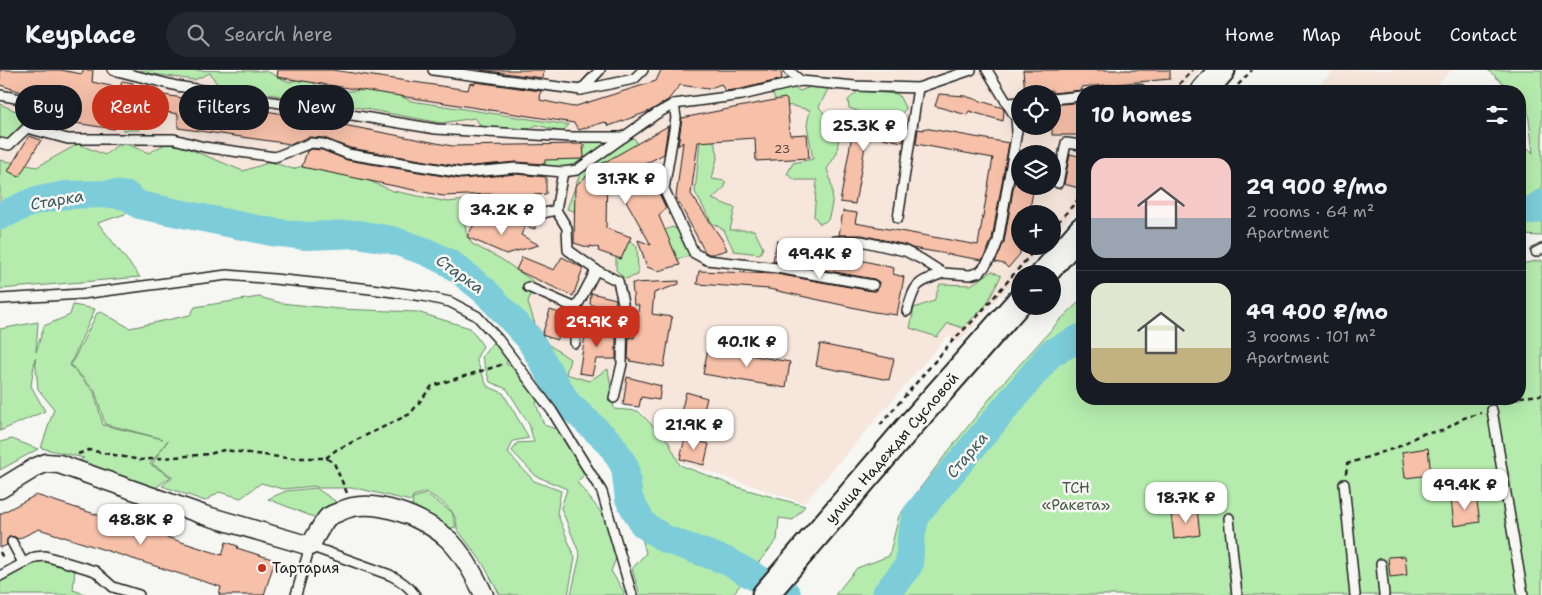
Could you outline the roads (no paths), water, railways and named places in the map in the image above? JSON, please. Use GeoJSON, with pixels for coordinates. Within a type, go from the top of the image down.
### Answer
{"type":"FeatureCollection","features":[{"type":"Feature","properties":{"kind":"main road"},"geometry":{"type":"LineString","coordinates":[[1209,85],[1222,70]]}},
{"type":"Feature","properties":{"kind":"main road"},"geometry":{"type":"LineString","coordinates":[[1052,265],[1076,237]]}},
{"type":"Feature","properties":{"kind":"main road","name":"улица Надежды Сусловой"},"geometry":{"type":"LineString","coordinates":[[765,595],[1011,311]]}},
{"type":"Feature","properties":{"kind":"street"},"geometry":{"type":"LineString","coordinates":[[0,489],[46,463],[59,464],[204,515],[310,546],[328,517],[345,508],[379,507],[418,518],[438,530],[451,541],[465,560],[484,595]]}},
{"type":"Feature","properties":{"kind":"lane"},"geometry":{"type":"LineString","coordinates":[[113,70],[177,86],[436,129],[570,137],[624,137]]}},
{"type":"Feature","properties":{"kind":"lane"},"geometry":{"type":"LineString","coordinates":[[433,70],[581,90],[634,79],[643,70]]}},
{"type":"Feature","properties":{"kind":"lane"},"geometry":{"type":"LineString","coordinates":[[581,90],[600,70]]}},
{"type":"Feature","properties":{"kind":"lane"},"geometry":{"type":"LineString","coordinates":[[788,70],[801,81]]}},
{"type":"Feature","properties":{"kind":"lane"},"geometry":{"type":"LineString","coordinates":[[0,143],[9,145],[27,128],[68,139],[174,139],[204,147],[275,157],[311,143],[323,144],[348,154],[462,173],[516,168],[563,172],[577,170],[656,114],[674,104],[742,95],[801,81],[855,86],[918,88],[970,70]]}},
{"type":"Feature","properties":{"kind":"lane"},"geometry":{"type":"LineString","coordinates":[[907,311],[913,292],[919,283],[943,273],[970,275],[980,272],[989,260],[998,241],[1017,131],[1016,118],[987,70]]}},
{"type":"Feature","properties":{"kind":"lane"},"geometry":{"type":"LineString","coordinates":[[898,218],[918,88]]}},
{"type":"Feature","properties":{"kind":"lane"},"geometry":{"type":"LineString","coordinates":[[0,95],[15,98]]}},
{"type":"Feature","properties":{"kind":"lane"},"geometry":{"type":"LineString","coordinates":[[1061,98],[1076,97]]}},
{"type":"Feature","properties":{"kind":"lane"},"geometry":{"type":"LineString","coordinates":[[674,104],[676,118],[664,189],[694,253],[707,260],[777,268],[873,285]]}},
{"type":"Feature","properties":{"kind":"lane"},"geometry":{"type":"LineString","coordinates":[[1061,168],[1066,144],[1076,145]]}},
{"type":"Feature","properties":{"kind":"lane"},"geometry":{"type":"LineString","coordinates":[[563,172],[556,210],[566,228],[568,250],[596,270],[618,281],[623,303],[622,364],[614,398]]}},
{"type":"Feature","properties":{"kind":"lane"},"geometry":{"type":"LineString","coordinates":[[499,218],[524,218],[556,210]]}},
{"type":"Feature","properties":{"kind":"lane"},"geometry":{"type":"LineString","coordinates":[[834,241],[861,241],[905,251],[943,273]]}},
{"type":"Feature","properties":{"kind":"lane"},"geometry":{"type":"LineString","coordinates":[[576,343],[576,308],[596,270]]}},
{"type":"Feature","properties":{"kind":"lane"},"geometry":{"type":"LineString","coordinates":[[0,299],[82,294],[227,275],[274,278],[372,289],[450,302],[477,316],[498,339],[552,411],[602,492],[632,595]]}},
{"type":"Feature","properties":{"kind":"lane"},"geometry":{"type":"LineString","coordinates":[[528,287],[576,308]]}},
{"type":"Feature","properties":{"kind":"lane"},"geometry":{"type":"LineString","coordinates":[[1492,410],[1522,595]]}},
{"type":"Feature","properties":{"kind":"lane"},"geometry":{"type":"LineString","coordinates":[[1344,484],[1355,595]]}},
{"type":"Feature","properties":{"kind":"lane"},"geometry":{"type":"LineString","coordinates":[[1229,518],[1237,595]]}},
{"type":"Feature","properties":{"kind":"lane"},"geometry":{"type":"LineString","coordinates":[[12,542],[23,563]]}},
{"type":"Feature","properties":{"kind":"lane"},"geometry":{"type":"LineString","coordinates":[[296,595],[310,546],[401,580],[415,595]]}},
{"type":"Feature","properties":{"kind":"lane"},"geometry":{"type":"LineString","coordinates":[[0,576],[35,557],[45,556],[95,571],[113,587],[139,595]]}},
{"type":"Feature","properties":{"kind":"lane"},"geometry":{"type":"LineString","coordinates":[[1381,564],[1384,595]]}},
{"type":"Feature","properties":{"kind":"waterway","name":"Старка"},"geometry":{"type":"LineString","coordinates":[[0,216],[34,201],[65,195],[111,194],[128,196],[139,205],[272,232],[306,236],[358,234],[392,240],[427,252],[451,264],[485,291],[529,338],[567,403],[611,444],[625,467],[629,499],[643,524],[665,539],[727,561],[787,595]]}},
{"type":"Feature","properties":{"kind":"waterway","name":"Старка"},"geometry":{"type":"LineString","coordinates":[[1526,211],[1539,209],[1542,203]]}},
{"type":"Feature","properties":{"kind":"waterway","name":"Старка"},"geometry":{"type":"LineString","coordinates":[[885,595],[909,565],[911,537],[916,515],[1051,353],[1076,340]]}},
{"type":"Feature","properties":{"kind":"place","name":"Тартария"},"geometry":{"type":"Point","coordinates":[262,568]}},
{"type":"Feature","properties":{"kind":"park label","name":"ТСН «Ракета»"},"geometry":{"type":"Point","coordinates":[1076,496]}}]}
